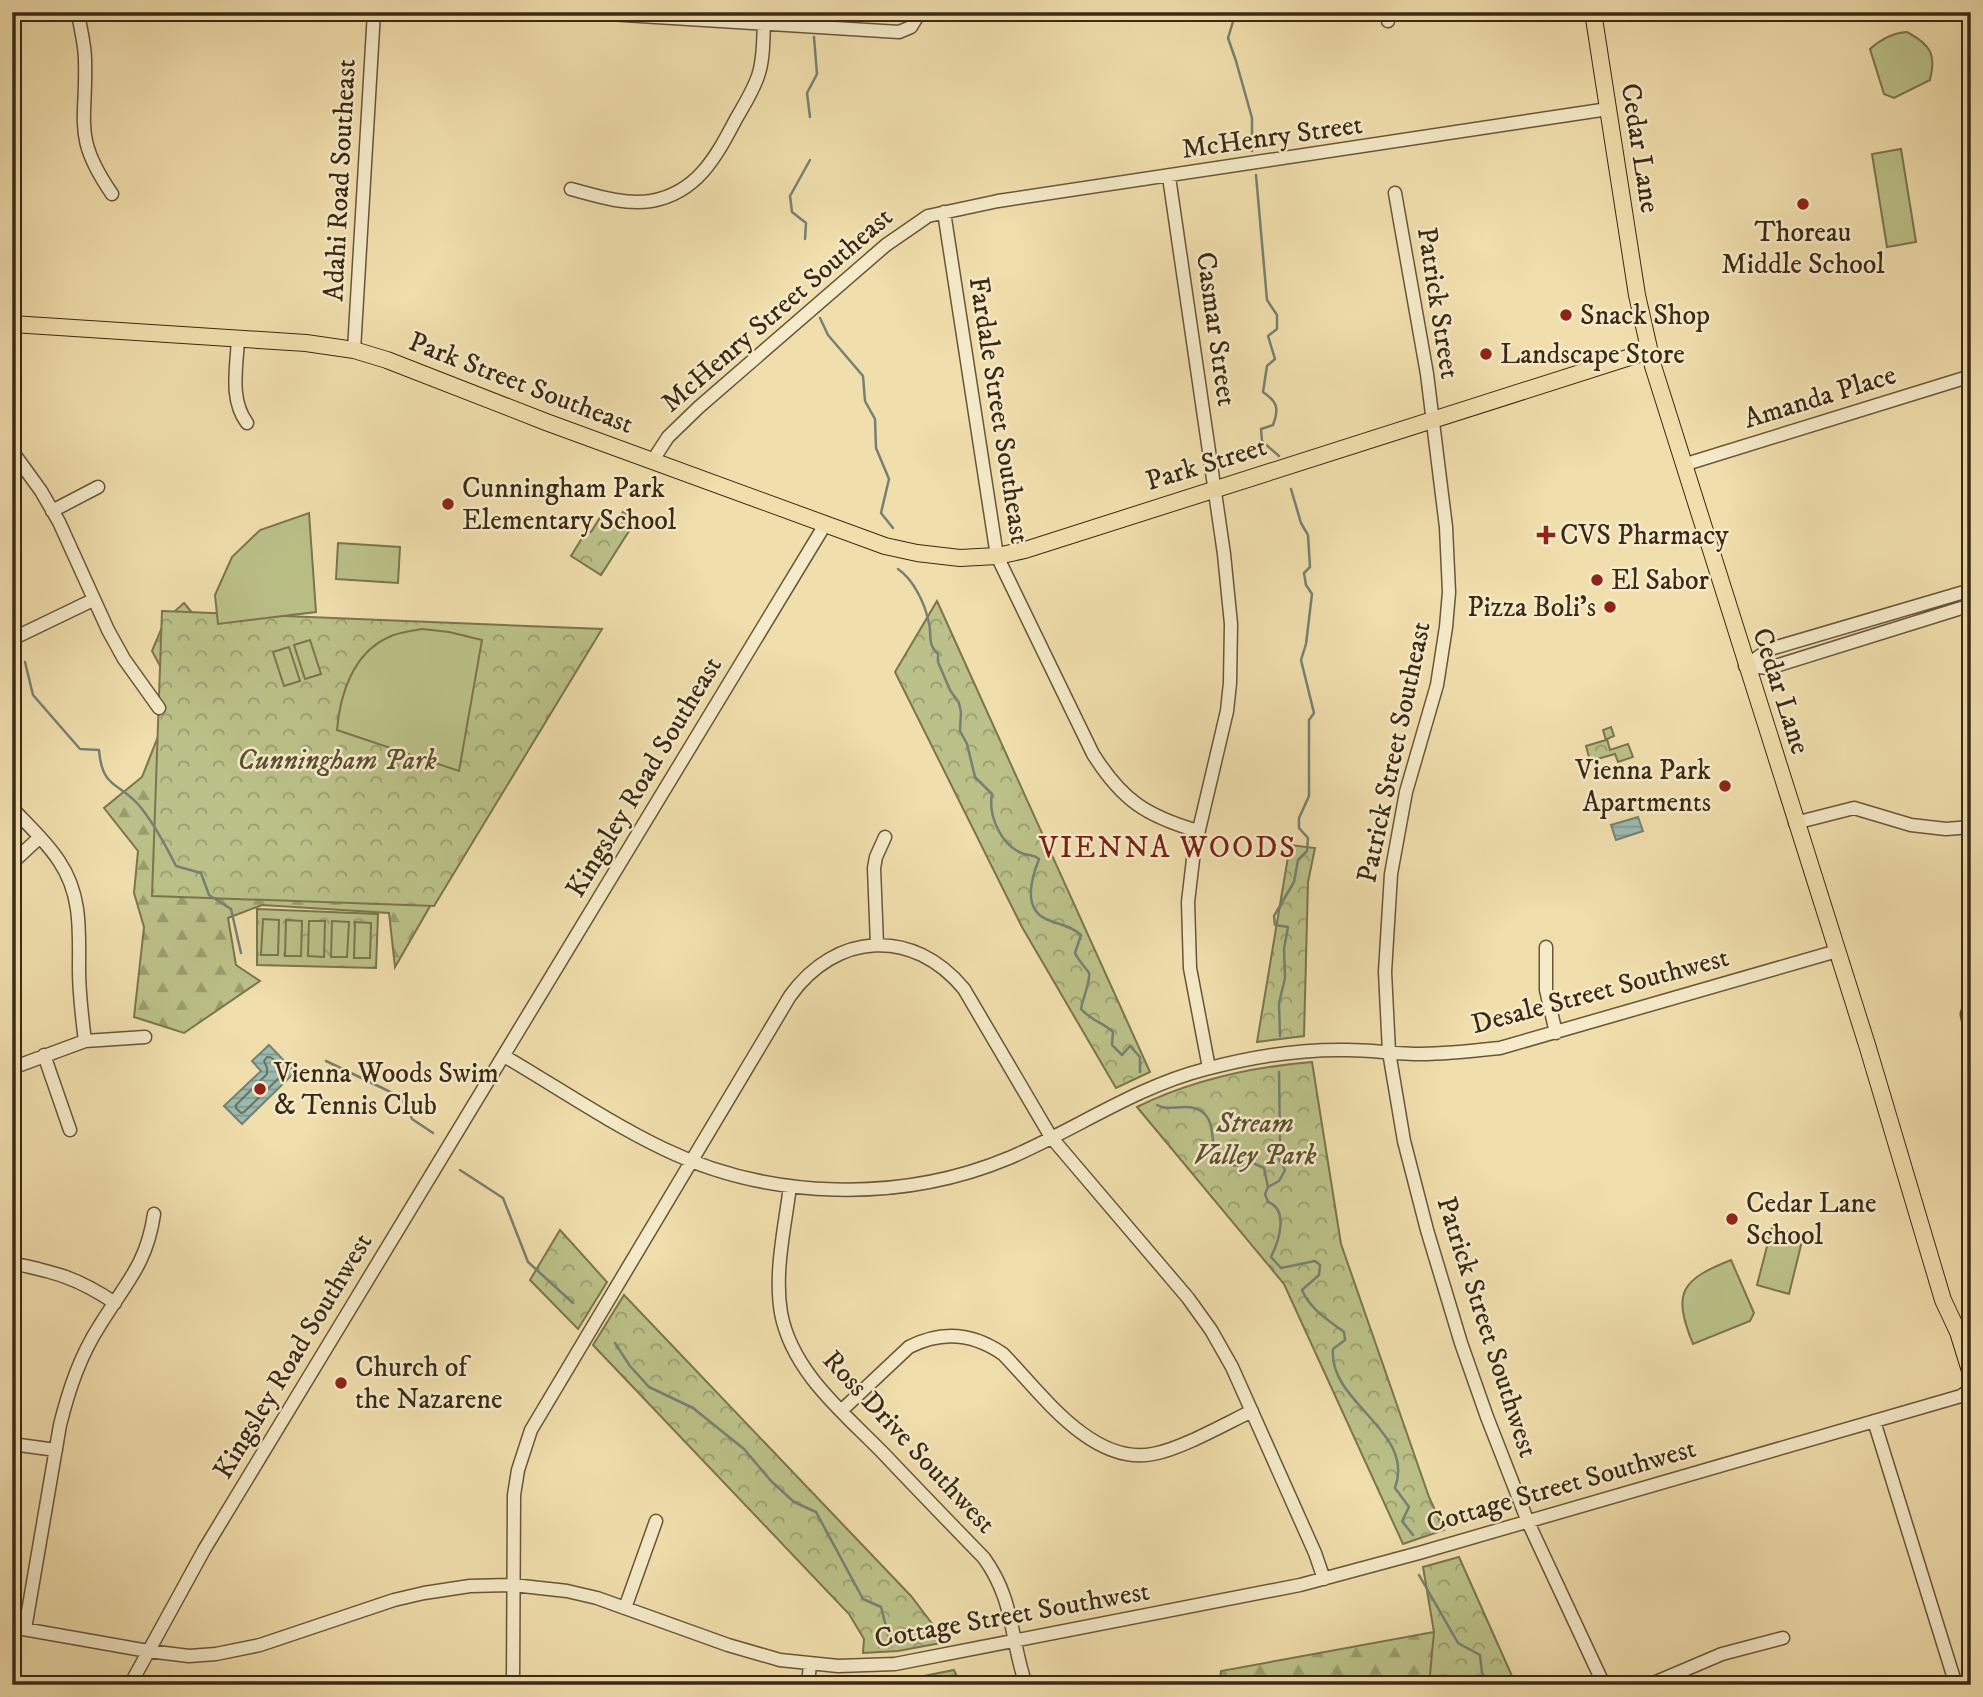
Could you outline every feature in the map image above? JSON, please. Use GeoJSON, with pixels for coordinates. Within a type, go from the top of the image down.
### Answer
{"type":"FeatureCollection","features":[{"type":"Feature","properties":{"kind":"main road","name":"Cedar Lane"},"geometry":{"type":"LineString","coordinates":[[1592,12],[1637,295],[1649,351],[1943,1300],[1958,1332],[1971,1374]]}},
{"type":"Feature","properties":{"kind":"main road","name":"Park Street Southeast"},"geometry":{"type":"LineString","coordinates":[[12,324],[306,343],[354,350],[901,550],[937,556],[997,556]]}},
{"type":"Feature","properties":{"kind":"main road"},"geometry":{"type":"LineString","coordinates":[[1431,421],[1649,351]]}},
{"type":"Feature","properties":{"kind":"main road","name":"Park Street"},"geometry":{"type":"LineString","coordinates":[[997,556],[1054,542],[1431,421]]}},
{"type":"Feature","properties":{"kind":"street"},"geometry":{"type":"LineString","coordinates":[[78,12],[85,61],[82,116],[84,140],[89,156],[112,194]]}},
{"type":"Feature","properties":{"kind":"street","name":"Adahi Road Southeast"},"geometry":{"type":"LineString","coordinates":[[354,350],[374,12]]}},
{"type":"Feature","properties":{"kind":"street"},"geometry":{"type":"LineString","coordinates":[[576,12],[658,18],[676,15],[899,32],[916,22],[920,12]]}},
{"type":"Feature","properties":{"kind":"street"},"geometry":{"type":"LineString","coordinates":[[571,189],[635,202],[678,192],[702,175],[723,143],[759,75],[764,22]]}},
{"type":"Feature","properties":{"kind":"street","name":"McHenry Street"},"geometry":{"type":"LineString","coordinates":[[944,212],[998,201],[1608,109]]}},
{"type":"Feature","properties":{"kind":"street","name":"Casmar Street"},"geometry":{"type":"LineString","coordinates":[[1169,177],[1228,588],[1232,650],[1227,711],[1198,831],[1188,902],[1188,940],[1193,989],[1209,1068]]}},
{"type":"Feature","properties":{"kind":"street","name":"Patrick Street"},"geometry":{"type":"LineString","coordinates":[[1395,194],[1420,332],[1431,421]]}},
{"type":"Feature","properties":{"kind":"street","name":"McHenry Street Southeast"},"geometry":{"type":"LineString","coordinates":[[653,460],[675,430],[850,274],[919,220],[944,212]]}},
{"type":"Feature","properties":{"kind":"street","name":"Fardale Street Southeast"},"geometry":{"type":"LineString","coordinates":[[944,212],[997,556],[1093,754],[1104,771],[1127,797],[1145,810],[1170,823],[1198,831]]}},
{"type":"Feature","properties":{"kind":"street"},"geometry":{"type":"LineString","coordinates":[[238,338],[235,395],[237,405],[247,423]]}},
{"type":"Feature","properties":{"kind":"street","name":"Amanda Place"},"geometry":{"type":"LineString","coordinates":[[1683,465],[1971,376]]}},
{"type":"Feature","properties":{"kind":"street","name":"Patrick Street Southeast"},"geometry":{"type":"LineString","coordinates":[[1389,1052],[1385,972],[1391,874],[1406,792],[1437,685],[1448,604],[1446,527],[1431,421]]}},
{"type":"Feature","properties":{"kind":"street"},"geometry":{"type":"LineString","coordinates":[[12,451],[52,511],[124,659],[159,708]]}},
{"type":"Feature","properties":{"kind":"street"},"geometry":{"type":"LineString","coordinates":[[52,511],[97,487]]}},
{"type":"Feature","properties":{"kind":"street","name":"Kingsley Road Southeast"},"geometry":{"type":"LineString","coordinates":[[504,1056],[826,523]]}},
{"type":"Feature","properties":{"kind":"street"},"geometry":{"type":"LineString","coordinates":[[1745,666],[1770,649],[1971,590]]}},
{"type":"Feature","properties":{"kind":"street"},"geometry":{"type":"LineString","coordinates":[[12,639],[93,600]]}},
{"type":"Feature","properties":{"kind":"street"},"geometry":{"type":"LineString","coordinates":[[1745,666],[1769,668],[1971,606]]}},
{"type":"Feature","properties":{"kind":"street"},"geometry":{"type":"LineString","coordinates":[[12,808],[60,862],[76,897],[81,933],[79,972],[85,1041]]}},
{"type":"Feature","properties":{"kind":"street"},"geometry":{"type":"LineString","coordinates":[[1795,823],[1854,808],[1911,825],[1946,829],[1971,827]]}},
{"type":"Feature","properties":{"kind":"street"},"geometry":{"type":"LineString","coordinates":[[12,863],[40,837]]}},
{"type":"Feature","properties":{"kind":"street"},"geometry":{"type":"LineString","coordinates":[[877,945],[874,868],[876,856],[885,837]]}},
{"type":"Feature","properties":{"kind":"street"},"geometry":{"type":"LineString","coordinates":[[513,1685],[514,1494],[523,1451],[531,1430],[800,983],[825,961],[839,953],[877,945],[915,951],[954,976],[1051,1137],[1188,1298],[1224,1353],[1315,1553],[1324,1579]]}},
{"type":"Feature","properties":{"kind":"street"},"geometry":{"type":"LineString","coordinates":[[1546,947],[1546,990],[1556,1033]]}},
{"type":"Feature","properties":{"kind":"street","name":"Desale Street Southwest"},"geometry":{"type":"LineString","coordinates":[[504,1056],[637,1135],[692,1160],[740,1176],[790,1186],[859,1189],[925,1182],[984,1167],[1149,1088],[1209,1068],[1260,1056],[1345,1049],[1430,1054],[1500,1048],[1837,951]]}},
{"type":"Feature","properties":{"kind":"street"},"geometry":{"type":"LineString","coordinates":[[1971,1002],[1967,1014],[1971,1035]]}},
{"type":"Feature","properties":{"kind":"street"},"geometry":{"type":"LineString","coordinates":[[12,1068],[85,1041],[145,1037]]}},
{"type":"Feature","properties":{"kind":"street","name":"Patrick Street Southwest"},"geometry":{"type":"LineString","coordinates":[[1389,1052],[1404,1141],[1431,1242],[1478,1392],[1528,1522],[1604,1685]]}},
{"type":"Feature","properties":{"kind":"street"},"geometry":{"type":"LineString","coordinates":[[44,1055],[70,1130]]}},
{"type":"Feature","properties":{"kind":"street","name":"Kingsley Road Southwest"},"geometry":{"type":"LineString","coordinates":[[130,1685],[211,1539],[504,1056]]}},
{"type":"Feature","properties":{"kind":"street","name":"Ross Drive Southwest"},"geometry":{"type":"LineString","coordinates":[[790,1186],[779,1279],[782,1316],[787,1335],[804,1369],[984,1558],[1002,1588],[1026,1685]]}},
{"type":"Feature","properties":{"kind":"street"},"geometry":{"type":"LineString","coordinates":[[19,1628],[64,1406],[77,1369],[94,1335],[138,1268],[146,1249],[154,1214]]}},
{"type":"Feature","properties":{"kind":"street"},"geometry":{"type":"LineString","coordinates":[[12,1263],[74,1278],[115,1303]]}},
{"type":"Feature","properties":{"kind":"street"},"geometry":{"type":"LineString","coordinates":[[842,1410],[909,1348],[922,1341],[946,1335],[980,1340],[997,1350],[1085,1437],[1113,1451],[1139,1455],[1164,1451],[1252,1411]]}},
{"type":"Feature","properties":{"kind":"street","name":"Cottage Street Southwest"},"geometry":{"type":"LineString","coordinates":[[19,1628],[189,1656],[241,1650],[394,1600],[459,1587],[513,1585],[567,1591],[758,1654],[810,1664],[895,1664],[1229,1600],[1324,1579],[1961,1396],[1971,1389]]}},
{"type":"Feature","properties":{"kind":"street"},"geometry":{"type":"LineString","coordinates":[[1874,1421],[1956,1685]]}},
{"type":"Feature","properties":{"kind":"street"},"geometry":{"type":"LineString","coordinates":[[12,1444],[56,1450]]}},
{"type":"Feature","properties":{"kind":"street"},"geometry":{"type":"LineString","coordinates":[[625,1608],[656,1521]]}},
{"type":"Feature","properties":{"kind":"street"},"geometry":{"type":"LineString","coordinates":[[1649,1685],[1722,1654],[1783,1638]]}},
{"type":"Feature","properties":{"kind":"street"},"geometry":{"type":"LineString","coordinates":[[808,1685],[810,1664]]}},
{"type":"Feature","properties":{"kind":"green space"},"geometry":{"type":"Polygon","coordinates":[[[1907,32],[1926,45],[1932,56],[1932,71],[1930,80],[1894,98],[1884,94],[1870,49],[1887,37],[1907,32]]]}},
{"type":"Feature","properties":{"kind":"green space"},"geometry":{"type":"Polygon","coordinates":[[[1901,149],[1916,242],[1887,247],[1872,154],[1901,149]]]}},
{"type":"Feature","properties":{"kind":"green space"},"geometry":{"type":"Polygon","coordinates":[[[623,512],[636,520],[601,575],[571,556],[587,530],[591,532],[601,516],[615,525],[623,512]]]}},
{"type":"Feature","properties":{"kind":"green space"},"geometry":{"type":"Polygon","coordinates":[[[309,513],[316,612],[218,624],[215,595],[232,557],[260,530],[309,513]]]}},
{"type":"Feature","properties":{"kind":"green space"},"geometry":{"type":"Polygon","coordinates":[[[338,543],[400,547],[398,583],[336,579],[338,543]]]}},
{"type":"Feature","properties":{"kind":"green space","name":"Stream Valley Park"},"geometry":{"type":"Polygon","coordinates":[[[937,601],[1150,1072],[1116,1088],[1022,927],[895,672],[937,601]]]}},
{"type":"Feature","properties":{"kind":"green space"},"geometry":{"type":"Polygon","coordinates":[[[184,603],[433,901],[395,967],[389,913],[262,905],[228,918],[236,965],[260,981],[184,1033],[134,1017],[144,927],[134,893],[138,851],[104,808],[142,777],[163,724],[180,703],[152,651],[165,620],[184,603]]]}},
{"type":"Feature","properties":{"kind":"green space","name":"Cunningham Park"},"geometry":{"type":"Polygon","coordinates":[[[162,611],[602,629],[434,906],[152,896],[162,611]]]}},
{"type":"Feature","properties":{"kind":"green space"},"geometry":{"type":"Polygon","coordinates":[[[422,629],[482,640],[459,771],[337,730],[345,689],[366,653],[393,635],[422,629]]]}},
{"type":"Feature","properties":{"kind":"green space"},"geometry":{"type":"Polygon","coordinates":[[[310,640],[321,674],[305,679],[294,645],[310,640]]]}},
{"type":"Feature","properties":{"kind":"green space"},"geometry":{"type":"Polygon","coordinates":[[[289,647],[300,681],[284,686],[273,652],[289,647]]]}},
{"type":"Feature","properties":{"kind":"green space"},"geometry":{"type":"Polygon","coordinates":[[[1611,727],[1614,736],[1607,739],[1610,750],[1628,744],[1633,757],[1618,762],[1615,754],[1590,761],[1586,746],[1606,740],[1603,730],[1611,727]]]}},
{"type":"Feature","properties":{"kind":"green space","name":"Stream Valley Park"},"geometry":{"type":"Polygon","coordinates":[[[1290,845],[1315,848],[1308,882],[1304,1036],[1257,1042],[1290,845]]]}},
{"type":"Feature","properties":{"kind":"green space"},"geometry":{"type":"Polygon","coordinates":[[[257,909],[378,914],[376,968],[257,965],[257,909]]]}},
{"type":"Feature","properties":{"kind":"green space"},"geometry":{"type":"Polygon","coordinates":[[[263,919],[279,920],[278,955],[261,955],[263,919]]]}},
{"type":"Feature","properties":{"kind":"green space"},"geometry":{"type":"Polygon","coordinates":[[[286,920],[302,921],[301,956],[285,956],[286,920]]]}},
{"type":"Feature","properties":{"kind":"green space"},"geometry":{"type":"Polygon","coordinates":[[[309,921],[325,921],[324,957],[308,956],[309,921]]]}},
{"type":"Feature","properties":{"kind":"green space"},"geometry":{"type":"Polygon","coordinates":[[[332,921],[349,922],[347,957],[331,957],[332,921]]]}},
{"type":"Feature","properties":{"kind":"green space"},"geometry":{"type":"Polygon","coordinates":[[[355,922],[371,923],[370,958],[354,958],[355,922]]]}},
{"type":"Feature","properties":{"kind":"green space","name":"Stream Valley Park"},"geometry":{"type":"Polygon","coordinates":[[[1312,1062],[1341,1244],[1429,1497],[1444,1530],[1403,1544],[1284,1284],[1137,1107],[1179,1089],[1222,1076],[1312,1062]]]}},
{"type":"Feature","properties":{"kind":"green space"},"geometry":{"type":"Polygon","coordinates":[[[1772,1227],[1803,1237],[1789,1294],[1757,1285],[1772,1227]]]}},
{"type":"Feature","properties":{"kind":"green space"},"geometry":{"type":"Polygon","coordinates":[[[560,1230],[607,1282],[578,1329],[530,1280],[560,1230]]]}},
{"type":"Feature","properties":{"kind":"green space"},"geometry":{"type":"Polygon","coordinates":[[[1731,1260],[1754,1313],[1750,1321],[1693,1344],[1683,1312],[1685,1290],[1701,1274],[1731,1260]]]}},
{"type":"Feature","properties":{"kind":"green space"},"geometry":{"type":"Polygon","coordinates":[[[624,1295],[911,1596],[946,1642],[898,1651],[863,1653],[864,1639],[849,1614],[593,1345],[624,1295]]]}},
{"type":"Feature","properties":{"kind":"green space"},"geometry":{"type":"Polygon","coordinates":[[[1459,1557],[1516,1685],[1429,1685],[1434,1632],[1423,1567],[1459,1557]]]}},
{"type":"Feature","properties":{"kind":"green space"},"geometry":{"type":"Polygon","coordinates":[[[1434,1586],[1516,1685],[1240,1685],[1220,1680],[1221,1671],[1434,1632],[1434,1586]]]}},
{"type":"Feature","properties":{"kind":"green space"},"geometry":{"type":"Polygon","coordinates":[[[954,1670],[961,1685],[886,1685],[884,1680],[919,1677],[954,1670]]]}},
{"type":"Feature","properties":{"kind":"water"},"geometry":{"type":"Polygon","coordinates":[[[1638,817],[1643,831],[1616,840],[1611,825],[1638,817]]]}},
{"type":"Feature","properties":{"kind":"water","name":"Vienna Woods Swim & Tennis Club"},"geometry":{"type":"Polygon","coordinates":[[[269,1045],[295,1072],[242,1124],[224,1106],[261,1071],[252,1061],[269,1045]]]}},
{"type":"Feature","properties":{"kind":"waterway"},"geometry":{"type":"LineString","coordinates":[[1236,12],[1228,38],[1252,118],[1252,151]]}},
{"type":"Feature","properties":{"kind":"waterway"},"geometry":{"type":"LineString","coordinates":[[810,117],[807,93],[817,74],[814,37]]}},
{"type":"Feature","properties":{"kind":"waterway"},"geometry":{"type":"LineString","coordinates":[[805,239],[806,223],[792,212],[790,196],[810,160]]}},
{"type":"Feature","properties":{"kind":"waterway"},"geometry":{"type":"LineString","coordinates":[[1256,175],[1267,300],[1277,315],[1277,329],[1268,336],[1275,359],[1267,366],[1263,392],[1272,399],[1276,414],[1273,425],[1261,429],[1262,441],[1279,456]]}},
{"type":"Feature","properties":{"kind":"waterway"},"geometry":{"type":"LineString","coordinates":[[820,318],[828,335],[863,376],[865,401],[875,419],[876,448],[889,479],[881,513],[893,528]]}},
{"type":"Feature","properties":{"kind":"waterway"},"geometry":{"type":"LineString","coordinates":[[1280,1036],[1279,1003],[1285,978],[1284,949],[1288,927],[1275,925],[1274,916],[1294,882],[1298,860],[1307,851],[1308,838],[1299,828],[1299,818],[1309,796],[1309,720],[1314,713],[1301,660],[1306,644],[1312,594],[1306,585],[1304,573],[1310,567],[1308,535],[1301,523],[1291,489]]}},
{"type":"Feature","properties":{"kind":"waterway"},"geometry":{"type":"LineString","coordinates":[[898,569],[914,586],[925,608],[932,647],[938,654],[938,662],[950,690],[959,703],[960,731],[967,744],[975,777],[992,794],[994,821],[1003,837],[1016,850],[1039,859],[1031,892],[1034,908],[1046,919],[1069,927],[1081,935],[1075,953],[1089,973],[1081,1009],[1113,1032],[1112,1045],[1122,1055],[1130,1046],[1140,1057],[1140,1072]]}},
{"type":"Feature","properties":{"kind":"waterway"},"geometry":{"type":"LineString","coordinates":[[25,662],[33,695],[80,749],[99,750],[104,773],[142,809],[176,866],[201,873],[209,895],[231,909],[241,953]]}},
{"type":"Feature","properties":{"kind":"waterway"},"geometry":{"type":"LineString","coordinates":[[326,1061],[401,1097],[412,1119],[433,1133]]}},
{"type":"Feature","properties":{"kind":"waterway"},"geometry":{"type":"LineString","coordinates":[[1268,1187],[1279,1181],[1285,1170],[1276,1154],[1280,1142],[1279,1072]]}},
{"type":"Feature","properties":{"kind":"waterway"},"geometry":{"type":"LineString","coordinates":[[1157,1105],[1167,1108],[1195,1108],[1202,1112],[1210,1124],[1214,1156],[1232,1165],[1253,1163],[1264,1168],[1268,1187],[1265,1194],[1280,1218],[1277,1243],[1271,1257],[1281,1268],[1315,1261],[1320,1265],[1319,1275],[1302,1290],[1315,1308],[1344,1332],[1345,1340],[1333,1349],[1335,1368],[1356,1402],[1383,1433],[1393,1450],[1398,1468],[1395,1488],[1409,1507],[1402,1521],[1413,1535]]}},
{"type":"Feature","properties":{"kind":"waterway"},"geometry":{"type":"LineString","coordinates":[[460,1170],[503,1198],[528,1262],[573,1303]]}},
{"type":"Feature","properties":{"kind":"waterway"},"geometry":{"type":"LineString","coordinates":[[615,1343],[630,1366],[649,1387],[693,1408],[744,1449],[771,1481],[794,1502],[816,1512],[863,1599],[881,1607],[891,1646]]}},
{"type":"Feature","properties":{"kind":"waterway"},"geometry":{"type":"LineString","coordinates":[[1419,1575],[1458,1643],[1480,1655],[1482,1673],[1490,1685]]}},
{"type":"Feature","properties":{"kind":"place","name":"Thoreau Middle School"},"geometry":{"type":"Point","coordinates":[1803,204]}},
{"type":"Feature","properties":{"kind":"place","name":"Snack Shop"},"geometry":{"type":"Point","coordinates":[1566,315]}},
{"type":"Feature","properties":{"kind":"place","name":"Landscape Store"},"geometry":{"type":"Point","coordinates":[1486,354]}},
{"type":"Feature","properties":{"kind":"place","name":"Cunningham Park Elementary School"},"geometry":{"type":"Point","coordinates":[448,504]}},
{"type":"Feature","properties":{"kind":"place","name":"CVS Pharmacy"},"geometry":{"type":"Point","coordinates":[1546,535]}},
{"type":"Feature","properties":{"kind":"place","name":"El Sabor"},"geometry":{"type":"Point","coordinates":[1597,580]}},
{"type":"Feature","properties":{"kind":"place","name":"Pizza Boli's"},"geometry":{"type":"Point","coordinates":[1610,607]}},
{"type":"Feature","properties":{"kind":"place","name":"Vienna Park Apartments"},"geometry":{"type":"Point","coordinates":[1725,786]}},
{"type":"Feature","properties":{"kind":"place","name":"Vienna Woods Swim & Tennis Club"},"geometry":{"type":"Point","coordinates":[260,1089]}},
{"type":"Feature","properties":{"kind":"place","name":"Cedar Lane School"},"geometry":{"type":"Point","coordinates":[1732,1219]}},
{"type":"Feature","properties":{"kind":"place","name":"Church of the Nazarene"},"geometry":{"type":"Point","coordinates":[341,1383]}},
{"type":"Feature","properties":{"kind":"district","name":"VIENNA WOODS"},"geometry":{"type":"Point","coordinates":[1168,848]}}]}
